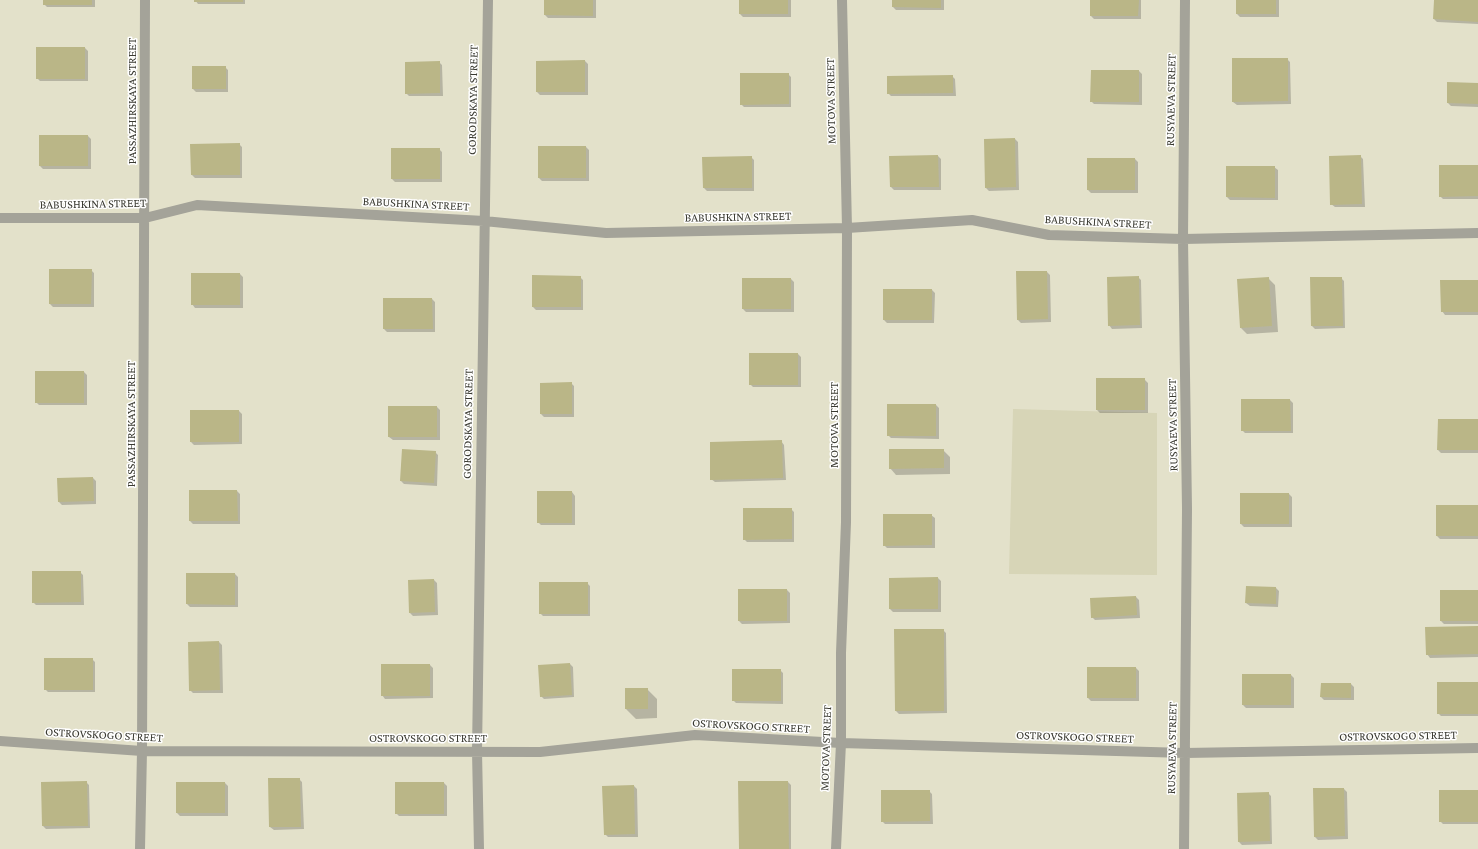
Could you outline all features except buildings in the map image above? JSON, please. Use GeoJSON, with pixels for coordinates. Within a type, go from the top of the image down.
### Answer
{"type":"FeatureCollection","features":[{"type":"Feature","properties":{"kind":"street","name":"PASSAZHIRSKAYA STREET"},"geometry":{"type":"LineString","coordinates":[[140,849],[142,751],[145,0]]}},
{"type":"Feature","properties":{"kind":"street","name":"GORODSKAYA STREET"},"geometry":{"type":"LineString","coordinates":[[479,849],[477,751],[488,0]]}},
{"type":"Feature","properties":{"kind":"street","name":"MOTOVA STREET"},"geometry":{"type":"LineString","coordinates":[[836,849],[841,743],[841,653],[846,522],[847,228],[842,0]]}},
{"type":"Feature","properties":{"kind":"street","name":"RUSYAEVA STREET"},"geometry":{"type":"LineString","coordinates":[[1184,849],[1187,509],[1183,239],[1185,0]]}},
{"type":"Feature","properties":{"kind":"street","name":"BABUSHKINA STREET"},"geometry":{"type":"LineString","coordinates":[[0,218],[145,218],[197,205],[484,221],[606,233],[847,228],[972,220],[1049,235],[1183,239],[1478,233]]}},
{"type":"Feature","properties":{"kind":"street","name":"OSTROVSKOGO STREET"},"geometry":{"type":"LineString","coordinates":[[0,741],[142,751],[540,752],[695,735],[841,743],[1185,753],[1478,748]]}},
{"type":"Feature","properties":{"kind":"shaded area"},"geometry":{"type":"Polygon","coordinates":[[[1013,409],[1157,413],[1157,575],[1009,574],[1013,409]]]}}]}
